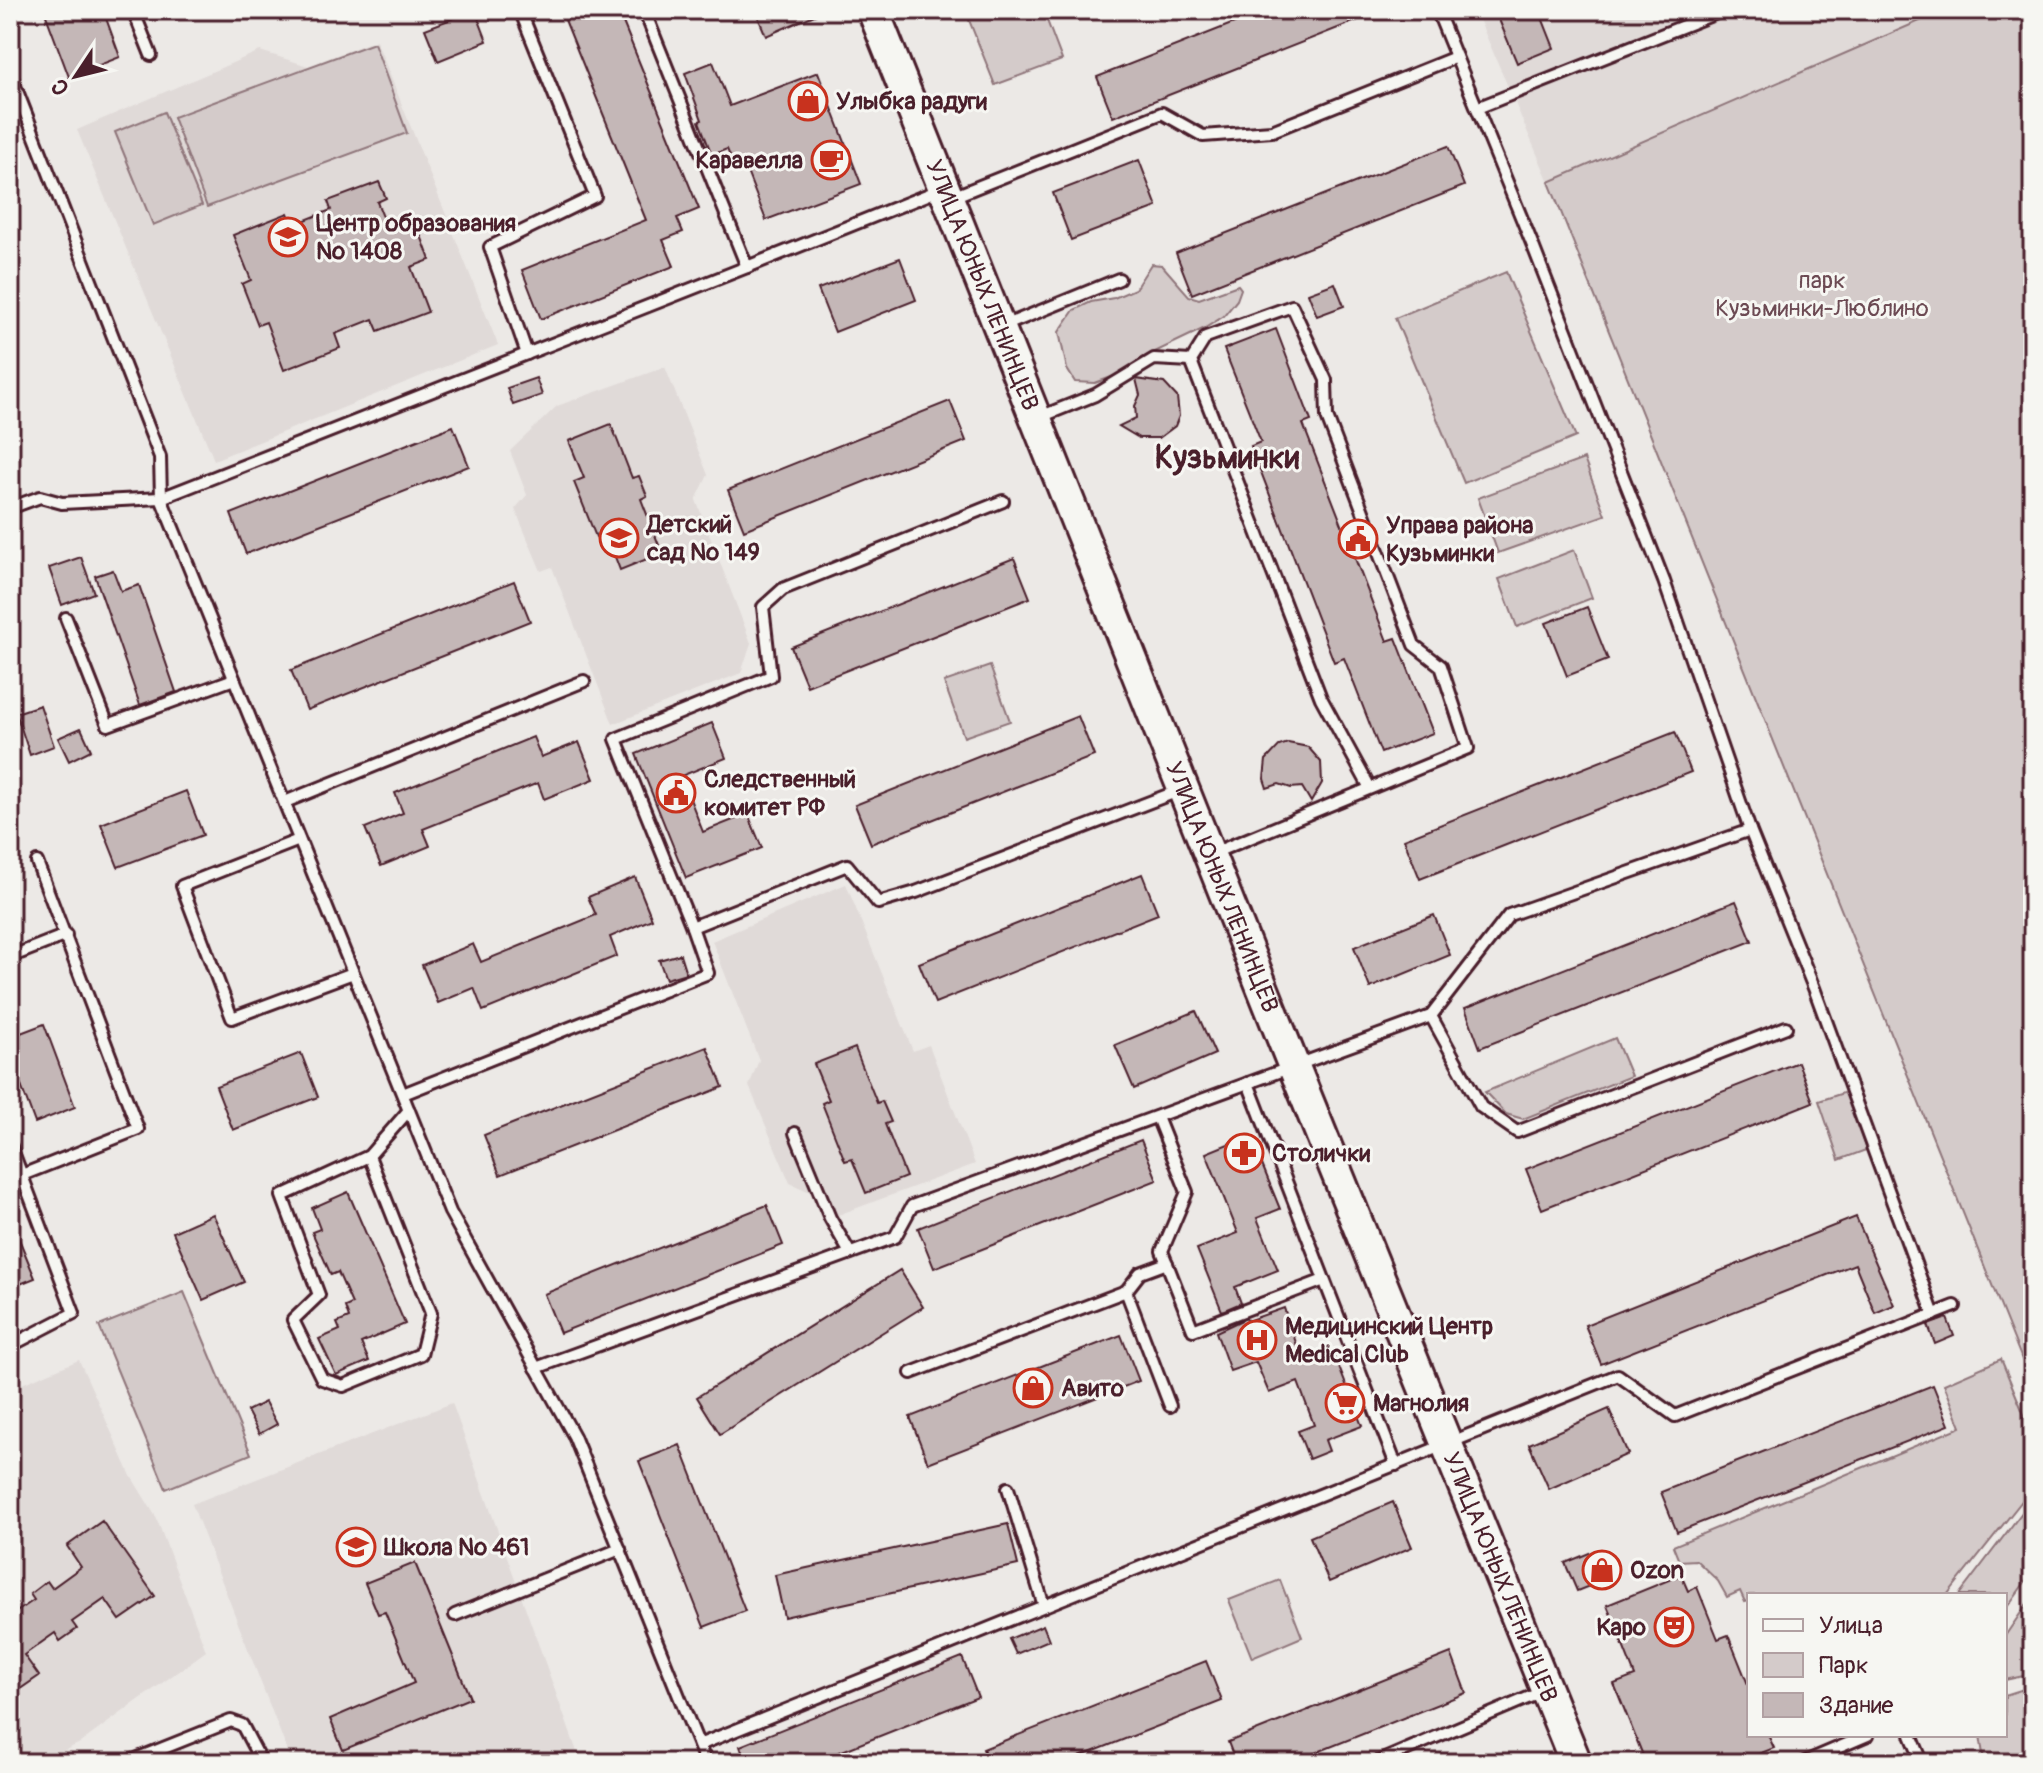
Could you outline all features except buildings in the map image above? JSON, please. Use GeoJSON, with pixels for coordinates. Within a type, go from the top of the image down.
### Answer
{"type":"FeatureCollection","features":[{"type":"Feature","properties":{"kind":"main road","name":"УЛИЦА ЮНЫХ ЛЕНИНЦЕВ"},"geometry":{"type":"LineString","coordinates":[[873,10],[1294,1067],[1576,1763]]}},
{"type":"Feature","properties":{"kind":"lane"},"geometry":{"type":"LineString","coordinates":[[133,10],[151,55]]}},
{"type":"Feature","properties":{"kind":"lane"},"geometry":{"type":"LineString","coordinates":[[520,10],[595,196],[490,247],[527,354]]}},
{"type":"Feature","properties":{"kind":"lane"},"geometry":{"type":"LineString","coordinates":[[644,10],[747,267]]}},
{"type":"Feature","properties":{"kind":"lane"},"geometry":{"type":"LineString","coordinates":[[1437,10],[1664,581],[1750,830],[1819,1001],[1934,1315]]}},
{"type":"Feature","properties":{"kind":"lane"},"geometry":{"type":"LineString","coordinates":[[1477,108],[1724,10]]}},
{"type":"Feature","properties":{"kind":"lane"},"geometry":{"type":"LineString","coordinates":[[10,508],[40,497],[62,503],[161,498],[747,267],[1162,113],[1203,136],[1272,131],[1456,57]]}},
{"type":"Feature","properties":{"kind":"lane"},"geometry":{"type":"LineString","coordinates":[[10,73],[160,457],[161,498],[450,1212],[574,1436],[706,1763]]}},
{"type":"Feature","properties":{"kind":"lane"},"geometry":{"type":"LineString","coordinates":[[999,328],[1119,279]]}},
{"type":"Feature","properties":{"kind":"lane"},"geometry":{"type":"LineString","coordinates":[[1191,361],[1206,337],[1292,306],[1326,380],[1327,417],[1414,645],[1441,666],[1468,748],[1209,855]]}},
{"type":"Feature","properties":{"kind":"lane"},"geometry":{"type":"LineString","coordinates":[[1035,419],[1095,395],[1154,359],[1191,361]]}},
{"type":"Feature","properties":{"kind":"lane"},"geometry":{"type":"LineString","coordinates":[[1191,361],[1321,698],[1370,788]]}},
{"type":"Feature","properties":{"kind":"lane"},"geometry":{"type":"LineString","coordinates":[[403,1094],[708,973],[616,739],[771,676],[763,607],[783,589],[1003,501]]}},
{"type":"Feature","properties":{"kind":"lane"},"geometry":{"type":"LineString","coordinates":[[66,618],[108,725],[234,679]]}},
{"type":"Feature","properties":{"kind":"lane"},"geometry":{"type":"LineString","coordinates":[[285,802],[584,681]]}},
{"type":"Feature","properties":{"kind":"lane"},"geometry":{"type":"LineString","coordinates":[[692,927],[847,865],[878,903],[916,892],[1183,790]]}},
{"type":"Feature","properties":{"kind":"lane"},"geometry":{"type":"LineString","coordinates":[[536,1368],[895,1237],[912,1206],[1431,1016],[1509,915],[1750,830]]}},
{"type":"Feature","properties":{"kind":"lane"},"geometry":{"type":"LineString","coordinates":[[299,840],[182,886],[232,1018],[353,973]]}},
{"type":"Feature","properties":{"kind":"lane"},"geometry":{"type":"LineString","coordinates":[[22,1175],[138,1129],[37,862]]}},
{"type":"Feature","properties":{"kind":"lane"},"geometry":{"type":"LineString","coordinates":[[10,957],[66,935]]}},
{"type":"Feature","properties":{"kind":"lane"},"geometry":{"type":"LineString","coordinates":[[1431,1016],[1481,1107],[1517,1132],[1786,1027]]}},
{"type":"Feature","properties":{"kind":"lane"},"geometry":{"type":"LineString","coordinates":[[1248,1083],[1396,1465]]}},
{"type":"Feature","properties":{"kind":"lane"},"geometry":{"type":"LineString","coordinates":[[369,1156],[431,1313],[421,1354],[343,1386],[322,1379],[293,1320],[319,1295],[282,1196],[369,1156],[409,1110]]}},
{"type":"Feature","properties":{"kind":"lane"},"geometry":{"type":"LineString","coordinates":[[1157,1117],[1187,1192],[1162,1251],[1193,1330],[1324,1280]]}},
{"type":"Feature","properties":{"kind":"lane"},"geometry":{"type":"LineString","coordinates":[[795,1133],[830,1218],[850,1253]]}},
{"type":"Feature","properties":{"kind":"lane"},"geometry":{"type":"LineString","coordinates":[[10,1144],[74,1313],[10,1346]]}},
{"type":"Feature","properties":{"kind":"lane"},"geometry":{"type":"LineString","coordinates":[[911,1373],[1126,1291],[1140,1273],[1167,1263]]}},
{"type":"Feature","properties":{"kind":"lane"},"geometry":{"type":"LineString","coordinates":[[1126,1291],[1170,1406]]}},
{"type":"Feature","properties":{"kind":"lane"},"geometry":{"type":"LineString","coordinates":[[699,1745],[1618,1375],[1675,1416],[1955,1306]]}},
{"type":"Feature","properties":{"kind":"lane"},"geometry":{"type":"LineString","coordinates":[[1008,1488],[1044,1606]]}},
{"type":"Feature","properties":{"kind":"lane"},"geometry":{"type":"LineString","coordinates":[[455,1615],[620,1549]]}},
{"type":"Feature","properties":{"kind":"lane"},"geometry":{"type":"LineString","coordinates":[[1375,1763],[1546,1691]]}},
{"type":"Feature","properties":{"kind":"lane"},"geometry":{"type":"LineString","coordinates":[[126,1763],[231,1721],[242,1725],[262,1763]]}},
{"type":"Feature","properties":{"kind":"lane"},"geometry":{"type":"LineString","coordinates":[[1802,1763],[1863,1737]]}},
{"type":"Feature","properties":{"kind":"lane"},"geometry":{"type":"LineString","coordinates":[[1911,1763],[1921,1759],[1912,1737]]}},
{"type":"Feature","properties":{"kind":"shaded area"},"geometry":{"type":"Polygon","coordinates":[[[1475,10],[1945,10],[1549,182],[1475,10]]]}},
{"type":"Feature","properties":{"kind":"shaded area","name":"Центр образования № 1408"},"geometry":{"type":"Polygon","coordinates":[[[376,40],[498,345],[214,460],[77,130],[260,51],[308,66],[376,40]]]}},
{"type":"Feature","properties":{"kind":"shaded area","name":"Детский сад № 149"},"geometry":{"type":"Polygon","coordinates":[[[665,367],[708,475],[696,500],[751,643],[741,673],[613,724],[552,567],[541,571],[515,509],[527,495],[510,451],[557,406],[665,367]]]}},
{"type":"Feature","properties":{"kind":"shaded area"},"geometry":{"type":"Polygon","coordinates":[[[846,884],[913,1051],[929,1045],[975,1164],[822,1221],[810,1192],[790,1183],[749,1086],[759,1060],[712,941],[846,884]]]}},
{"type":"Feature","properties":{"kind":"shaded area"},"geometry":{"type":"Polygon","coordinates":[[[79,1360],[131,1476],[156,1517],[206,1651],[80,1743],[39,1763],[10,1763],[10,1389],[79,1360]]]}},
{"type":"Feature","properties":{"kind":"shaded area","name":"Школа № 461"},"geometry":{"type":"Polygon","coordinates":[[[452,1403],[581,1763],[292,1763],[192,1504],[452,1403]]]}},
{"type":"Feature","properties":{"kind":"green space"},"geometry":{"type":"Polygon","coordinates":[[[965,10],[1043,10],[1062,60],[995,85],[965,10]]]}},
{"type":"Feature","properties":{"kind":"green space","name":"парк Кузьминки-Люблино"},"geometry":{"type":"Polygon","coordinates":[[[1945,10],[2033,10],[2033,1387],[1549,182],[1945,10]]]}},
{"type":"Feature","properties":{"kind":"green space"},"geometry":{"type":"Polygon","coordinates":[[[374,43],[407,133],[207,207],[173,117],[374,43]]]}},
{"type":"Feature","properties":{"kind":"green space"},"geometry":{"type":"Polygon","coordinates":[[[164,112],[202,205],[153,225],[115,132],[164,112]]]}},
{"type":"Feature","properties":{"kind":"green space"},"geometry":{"type":"Polygon","coordinates":[[[1151,264],[1162,265],[1189,296],[1199,299],[1238,285],[1241,289],[1237,300],[1224,316],[1205,328],[1142,358],[1117,375],[1095,383],[1075,382],[1067,369],[1059,332],[1074,310],[1135,289],[1151,264]]]}},
{"type":"Feature","properties":{"kind":"green space"},"geometry":{"type":"Polygon","coordinates":[[[1506,272],[1576,437],[1464,483],[1395,318],[1506,272]]]}},
{"type":"Feature","properties":{"kind":"green space"},"geometry":{"type":"Polygon","coordinates":[[[1584,459],[1605,515],[1498,553],[1478,498],[1584,459]]]}},
{"type":"Feature","properties":{"kind":"green space"},"geometry":{"type":"Polygon","coordinates":[[[1574,550],[1592,598],[1517,627],[1499,579],[1574,550]]]}},
{"type":"Feature","properties":{"kind":"green space"},"geometry":{"type":"Polygon","coordinates":[[[990,666],[1010,721],[964,737],[944,682],[990,666]]]}},
{"type":"Feature","properties":{"kind":"green space"},"geometry":{"type":"Polygon","coordinates":[[[1615,1038],[1631,1076],[1523,1119],[1506,1114],[1485,1092],[1615,1038]]]}},
{"type":"Feature","properties":{"kind":"green space"},"geometry":{"type":"Polygon","coordinates":[[[1846,1092],[1866,1150],[1839,1160],[1819,1101],[1846,1092]]]}},
{"type":"Feature","properties":{"kind":"green space"},"geometry":{"type":"Polygon","coordinates":[[[184,1292],[251,1454],[166,1489],[99,1326],[184,1292]]]}},
{"type":"Feature","properties":{"kind":"green space"},"geometry":{"type":"Polygon","coordinates":[[[2001,1359],[2025,1417],[2033,1423],[2033,1487],[1949,1593],[1747,1593],[1745,1602],[1740,1591],[1727,1597],[1718,1581],[1696,1560],[1679,1561],[1673,1546],[1961,1427],[1944,1384],[2001,1359]]]}},
{"type":"Feature","properties":{"kind":"green space"},"geometry":{"type":"Polygon","coordinates":[[[2033,1498],[2033,1571],[2007,1607],[2007,1593],[1961,1593],[2033,1498]]]}},
{"type":"Feature","properties":{"kind":"green space"},"geometry":{"type":"Polygon","coordinates":[[[1280,1580],[1302,1637],[1252,1658],[1229,1600],[1280,1580]]]}},
{"type":"Feature","properties":{"kind":"green space"},"geometry":{"type":"Polygon","coordinates":[[[2033,1595],[2033,1674],[2007,1680],[2007,1633],[2033,1595]]]}},
{"type":"Feature","properties":{"kind":"green space"},"geometry":{"type":"Polygon","coordinates":[[[2033,1686],[2033,1753],[1984,1761],[1980,1737],[2007,1737],[2007,1694],[2033,1686]]]}},
{"type":"Feature","properties":{"kind":"place","name":"Улыбка радуги"},"geometry":{"type":"Point","coordinates":[808,101]}},
{"type":"Feature","properties":{"kind":"place","name":"Каравелла"},"geometry":{"type":"Point","coordinates":[831,160]}},
{"type":"Feature","properties":{"kind":"place","name":"Центр образования № 1408"},"geometry":{"type":"Point","coordinates":[288,237]}},
{"type":"Feature","properties":{"kind":"place","name":"Детский сад № 149"},"geometry":{"type":"Point","coordinates":[619,538]}},
{"type":"Feature","properties":{"kind":"place","name":"Управа района Кузьминки"},"geometry":{"type":"Point","coordinates":[1358,539]}},
{"type":"Feature","properties":{"kind":"place","name":"Следственный комитет РФ"},"geometry":{"type":"Point","coordinates":[676,793]}},
{"type":"Feature","properties":{"kind":"place","name":"Столички"},"geometry":{"type":"Point","coordinates":[1244,1153]}},
{"type":"Feature","properties":{"kind":"place","name":"Медицинский Центр Medical Club"},"geometry":{"type":"Point","coordinates":[1257,1340]}},
{"type":"Feature","properties":{"kind":"place","name":"Авито"},"geometry":{"type":"Point","coordinates":[1033,1388]}},
{"type":"Feature","properties":{"kind":"place","name":"Магнолия"},"geometry":{"type":"Point","coordinates":[1345,1403]}},
{"type":"Feature","properties":{"kind":"place","name":"Школа № 461"},"geometry":{"type":"Point","coordinates":[356,1547]}},
{"type":"Feature","properties":{"kind":"place","name":"Ozon"},"geometry":{"type":"Point","coordinates":[1602,1570]}},
{"type":"Feature","properties":{"kind":"place","name":"Kapo"},"geometry":{"type":"Point","coordinates":[1674,1627]}},
{"type":"Feature","properties":{"kind":"district","name":"Кузьминки"},"geometry":{"type":"Point","coordinates":[1227,458]}}]}
